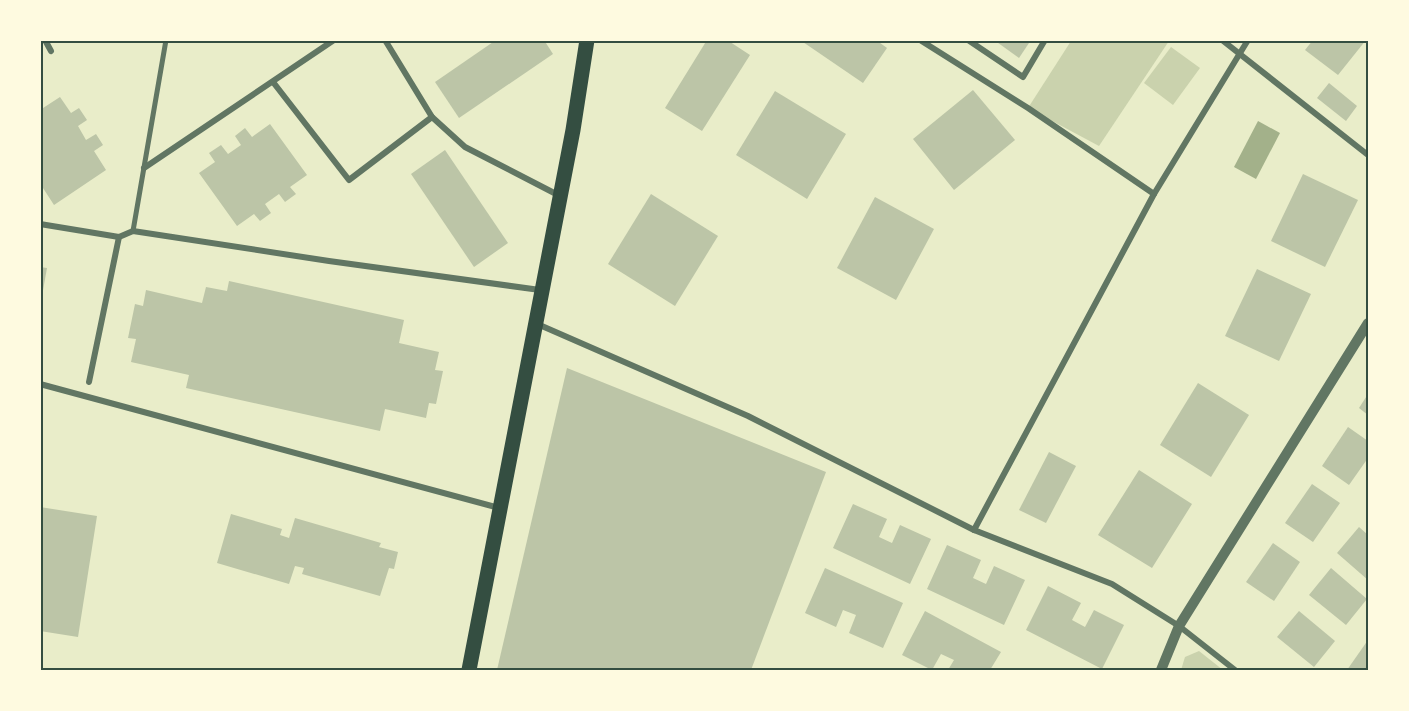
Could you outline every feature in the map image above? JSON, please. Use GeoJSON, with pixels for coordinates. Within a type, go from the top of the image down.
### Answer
{"type":"FeatureCollection","features":[{"type":"Feature","properties":{"kind":"main road"},"geometry":{"type":"LineString","coordinates":[[468,670],[560,196],[587,40]]}},
{"type":"Feature","properties":{"kind":"street"},"geometry":{"type":"LineString","coordinates":[[45,40],[51,51]]}},
{"type":"Feature","properties":{"kind":"street"},"geometry":{"type":"LineString","coordinates":[[134,231],[166,40]]}},
{"type":"Feature","properties":{"kind":"street"},"geometry":{"type":"LineString","coordinates":[[144,168],[334,40]]}},
{"type":"Feature","properties":{"kind":"street"},"geometry":{"type":"LineString","coordinates":[[385,40],[432,117],[465,147],[560,196]]}},
{"type":"Feature","properties":{"kind":"street"},"geometry":{"type":"LineString","coordinates":[[920,40],[1028,108],[1154,194]]}},
{"type":"Feature","properties":{"kind":"street"},"geometry":{"type":"LineString","coordinates":[[968,40],[1023,77],[1045,40]]}},
{"type":"Feature","properties":{"kind":"street"},"geometry":{"type":"LineString","coordinates":[[1222,40],[1368,155]]}},
{"type":"Feature","properties":{"kind":"street"},"geometry":{"type":"LineString","coordinates":[[974,530],[1154,194],[1248,40]]}},
{"type":"Feature","properties":{"kind":"street"},"geometry":{"type":"LineString","coordinates":[[273,82],[349,180],[432,117]]}},
{"type":"Feature","properties":{"kind":"street"},"geometry":{"type":"LineString","coordinates":[[40,224],[119,237],[134,231],[542,290]]}},
{"type":"Feature","properties":{"kind":"street"},"geometry":{"type":"LineString","coordinates":[[88,382],[119,237]]}},
{"type":"Feature","properties":{"kind":"street"},"geometry":{"type":"LineString","coordinates":[[535,322],[748,416],[974,530],[1112,584],[1179,626],[1235,670]]}},
{"type":"Feature","properties":{"kind":"street"},"geometry":{"type":"LineString","coordinates":[[1161,670],[1179,626],[1368,323]]}},
{"type":"Feature","properties":{"kind":"street"},"geometry":{"type":"LineString","coordinates":[[40,384],[499,508]]}},
{"type":"Feature","properties":{"kind":"shaded area"},"geometry":{"type":"Polygon","coordinates":[[[1071,41],[1169,41],[1099,146],[1028,108],[1071,41]]]}},
{"type":"Feature","properties":{"kind":"shaded area"},"geometry":{"type":"Polygon","coordinates":[[[1171,47],[1200,68],[1173,105],[1144,83],[1171,47]]]}},
{"type":"Feature","properties":{"kind":"shaded area"},"geometry":{"type":"Polygon","coordinates":[[[1258,121],[1280,133],[1256,179],[1234,167],[1258,121]]]}},
{"type":"Feature","properties":{"kind":"shaded area"},"geometry":{"type":"Polygon","coordinates":[[[1199,651],[1223,670],[1181,670],[1185,657],[1199,651]]]}},
{"type":"Feature","properties":{"kind":"building"},"geometry":{"type":"Polygon","coordinates":[[[496,40],[544,40],[553,54],[459,118],[435,82],[496,40]]]}},
{"type":"Feature","properties":{"kind":"building"},"geometry":{"type":"Polygon","coordinates":[[[707,40],[727,40],[750,55],[702,131],[665,108],[707,40]]]}},
{"type":"Feature","properties":{"kind":"building"},"geometry":{"type":"Polygon","coordinates":[[[800,40],[876,40],[887,48],[863,83],[800,40]]]}},
{"type":"Feature","properties":{"kind":"building"},"geometry":{"type":"Polygon","coordinates":[[[994,40],[1031,40],[1019,58],[994,40]]]}},
{"type":"Feature","properties":{"kind":"building"},"geometry":{"type":"Polygon","coordinates":[[[1313,40],[1366,40],[1338,75],[1305,50],[1313,40]]]}},
{"type":"Feature","properties":{"kind":"building"},"geometry":{"type":"Polygon","coordinates":[[[1329,83],[1357,106],[1346,121],[1317,98],[1329,83]]]}},
{"type":"Feature","properties":{"kind":"building"},"geometry":{"type":"Polygon","coordinates":[[[973,90],[1015,140],[954,190],[913,139],[973,90]]]}},
{"type":"Feature","properties":{"kind":"building"},"geometry":{"type":"Polygon","coordinates":[[[775,91],[846,134],[807,199],[736,155],[775,91]]]}},
{"type":"Feature","properties":{"kind":"building"},"geometry":{"type":"Polygon","coordinates":[[[60,97],[71,113],[79,108],[87,120],[78,126],[86,140],[96,134],[103,145],[94,151],[106,170],[54,205],[43,188],[40,190],[40,110],[60,97]]]}},
{"type":"Feature","properties":{"kind":"building"},"geometry":{"type":"Polygon","coordinates":[[[270,124],[307,175],[290,187],[296,194],[285,202],[279,194],[265,204],[271,213],[260,221],[254,214],[237,226],[199,173],[215,162],[209,153],[221,145],[228,154],[241,145],[235,136],[245,128],[252,137],[270,124]]]}},
{"type":"Feature","properties":{"kind":"building"},"geometry":{"type":"Polygon","coordinates":[[[445,150],[508,243],[474,267],[411,174],[445,150]]]}},
{"type":"Feature","properties":{"kind":"building"},"geometry":{"type":"Polygon","coordinates":[[[1303,174],[1358,200],[1325,267],[1271,241],[1303,174]]]}},
{"type":"Feature","properties":{"kind":"building"},"geometry":{"type":"Polygon","coordinates":[[[651,194],[718,236],[675,306],[608,264],[651,194]]]}},
{"type":"Feature","properties":{"kind":"building"},"geometry":{"type":"Polygon","coordinates":[[[875,197],[934,229],[896,300],[837,268],[875,197]]]}},
{"type":"Feature","properties":{"kind":"building"},"geometry":{"type":"Polygon","coordinates":[[[40,267],[47,268],[42,296],[40,296],[40,267]]]}},
{"type":"Feature","properties":{"kind":"building"},"geometry":{"type":"Polygon","coordinates":[[[1257,269],[1311,294],[1279,361],[1225,336],[1257,269]]]}},
{"type":"Feature","properties":{"kind":"building"},"geometry":{"type":"Polygon","coordinates":[[[229,281],[404,320],[399,343],[439,352],[435,370],[443,371],[436,404],[429,403],[426,418],[385,409],[380,431],[186,388],[189,375],[131,362],[136,339],[128,338],[135,304],[143,306],[146,290],[202,303],[206,287],[227,291],[229,281]]]}},
{"type":"Feature","properties":{"kind":"building"},"geometry":{"type":"Polygon","coordinates":[[[567,368],[826,472],[751,670],[497,670],[567,368]]]}},
{"type":"Feature","properties":{"kind":"building"},"geometry":{"type":"Polygon","coordinates":[[[1198,383],[1249,415],[1211,477],[1160,445],[1198,383]]]}},
{"type":"Feature","properties":{"kind":"building"},"geometry":{"type":"Polygon","coordinates":[[[1368,394],[1368,415],[1359,408],[1368,394]]]}},
{"type":"Feature","properties":{"kind":"building"},"geometry":{"type":"Polygon","coordinates":[[[1348,427],[1368,441],[1368,458],[1349,485],[1322,466],[1348,427]]]}},
{"type":"Feature","properties":{"kind":"building"},"geometry":{"type":"Polygon","coordinates":[[[1049,452],[1076,466],[1046,523],[1019,510],[1049,452]]]}},
{"type":"Feature","properties":{"kind":"building"},"geometry":{"type":"Polygon","coordinates":[[[1139,470],[1192,504],[1152,568],[1098,535],[1139,470]]]}},
{"type":"Feature","properties":{"kind":"building"},"geometry":{"type":"Polygon","coordinates":[[[1312,484],[1340,503],[1313,542],[1285,523],[1312,484]]]}},
{"type":"Feature","properties":{"kind":"building"},"geometry":{"type":"Polygon","coordinates":[[[853,504],[887,519],[879,537],[892,543],[900,525],[931,539],[910,584],[833,548],[853,504]]]}},
{"type":"Feature","properties":{"kind":"building"},"geometry":{"type":"Polygon","coordinates":[[[40,507],[97,516],[78,637],[40,631],[40,507]]]}},
{"type":"Feature","properties":{"kind":"building"},"geometry":{"type":"Polygon","coordinates":[[[231,514],[282,529],[280,535],[289,538],[295,518],[381,543],[379,547],[398,552],[394,569],[389,568],[380,596],[302,574],[304,568],[295,566],[289,584],[217,563],[231,514]]]}},
{"type":"Feature","properties":{"kind":"building"},"geometry":{"type":"Polygon","coordinates":[[[1359,527],[1368,535],[1368,580],[1337,553],[1359,527]]]}},
{"type":"Feature","properties":{"kind":"building"},"geometry":{"type":"Polygon","coordinates":[[[1273,543],[1300,562],[1274,601],[1246,582],[1273,543]]]}},
{"type":"Feature","properties":{"kind":"building"},"geometry":{"type":"Polygon","coordinates":[[[947,545],[981,560],[973,578],[986,584],[994,566],[1025,580],[1004,625],[927,589],[947,545]]]}},
{"type":"Feature","properties":{"kind":"building"},"geometry":{"type":"Polygon","coordinates":[[[825,568],[903,603],[883,648],[849,633],[856,615],[843,610],[836,627],[805,613],[825,568]]]}},
{"type":"Feature","properties":{"kind":"building"},"geometry":{"type":"Polygon","coordinates":[[[1331,568],[1367,599],[1346,625],[1309,595],[1331,568]]]}},
{"type":"Feature","properties":{"kind":"building"},"geometry":{"type":"Polygon","coordinates":[[[1048,586],[1081,603],[1072,620],[1085,627],[1094,610],[1124,625],[1102,669],[1026,630],[1048,586]]]}},
{"type":"Feature","properties":{"kind":"building"},"geometry":{"type":"Polygon","coordinates":[[[925,611],[1001,652],[990,670],[948,670],[954,660],[941,654],[932,670],[902,655],[925,611]]]}},
{"type":"Feature","properties":{"kind":"building"},"geometry":{"type":"Polygon","coordinates":[[[1299,611],[1335,641],[1314,667],[1277,637],[1299,611]]]}},
{"type":"Feature","properties":{"kind":"building"},"geometry":{"type":"Polygon","coordinates":[[[1368,640],[1368,670],[1347,670],[1368,640]]]}}]}
